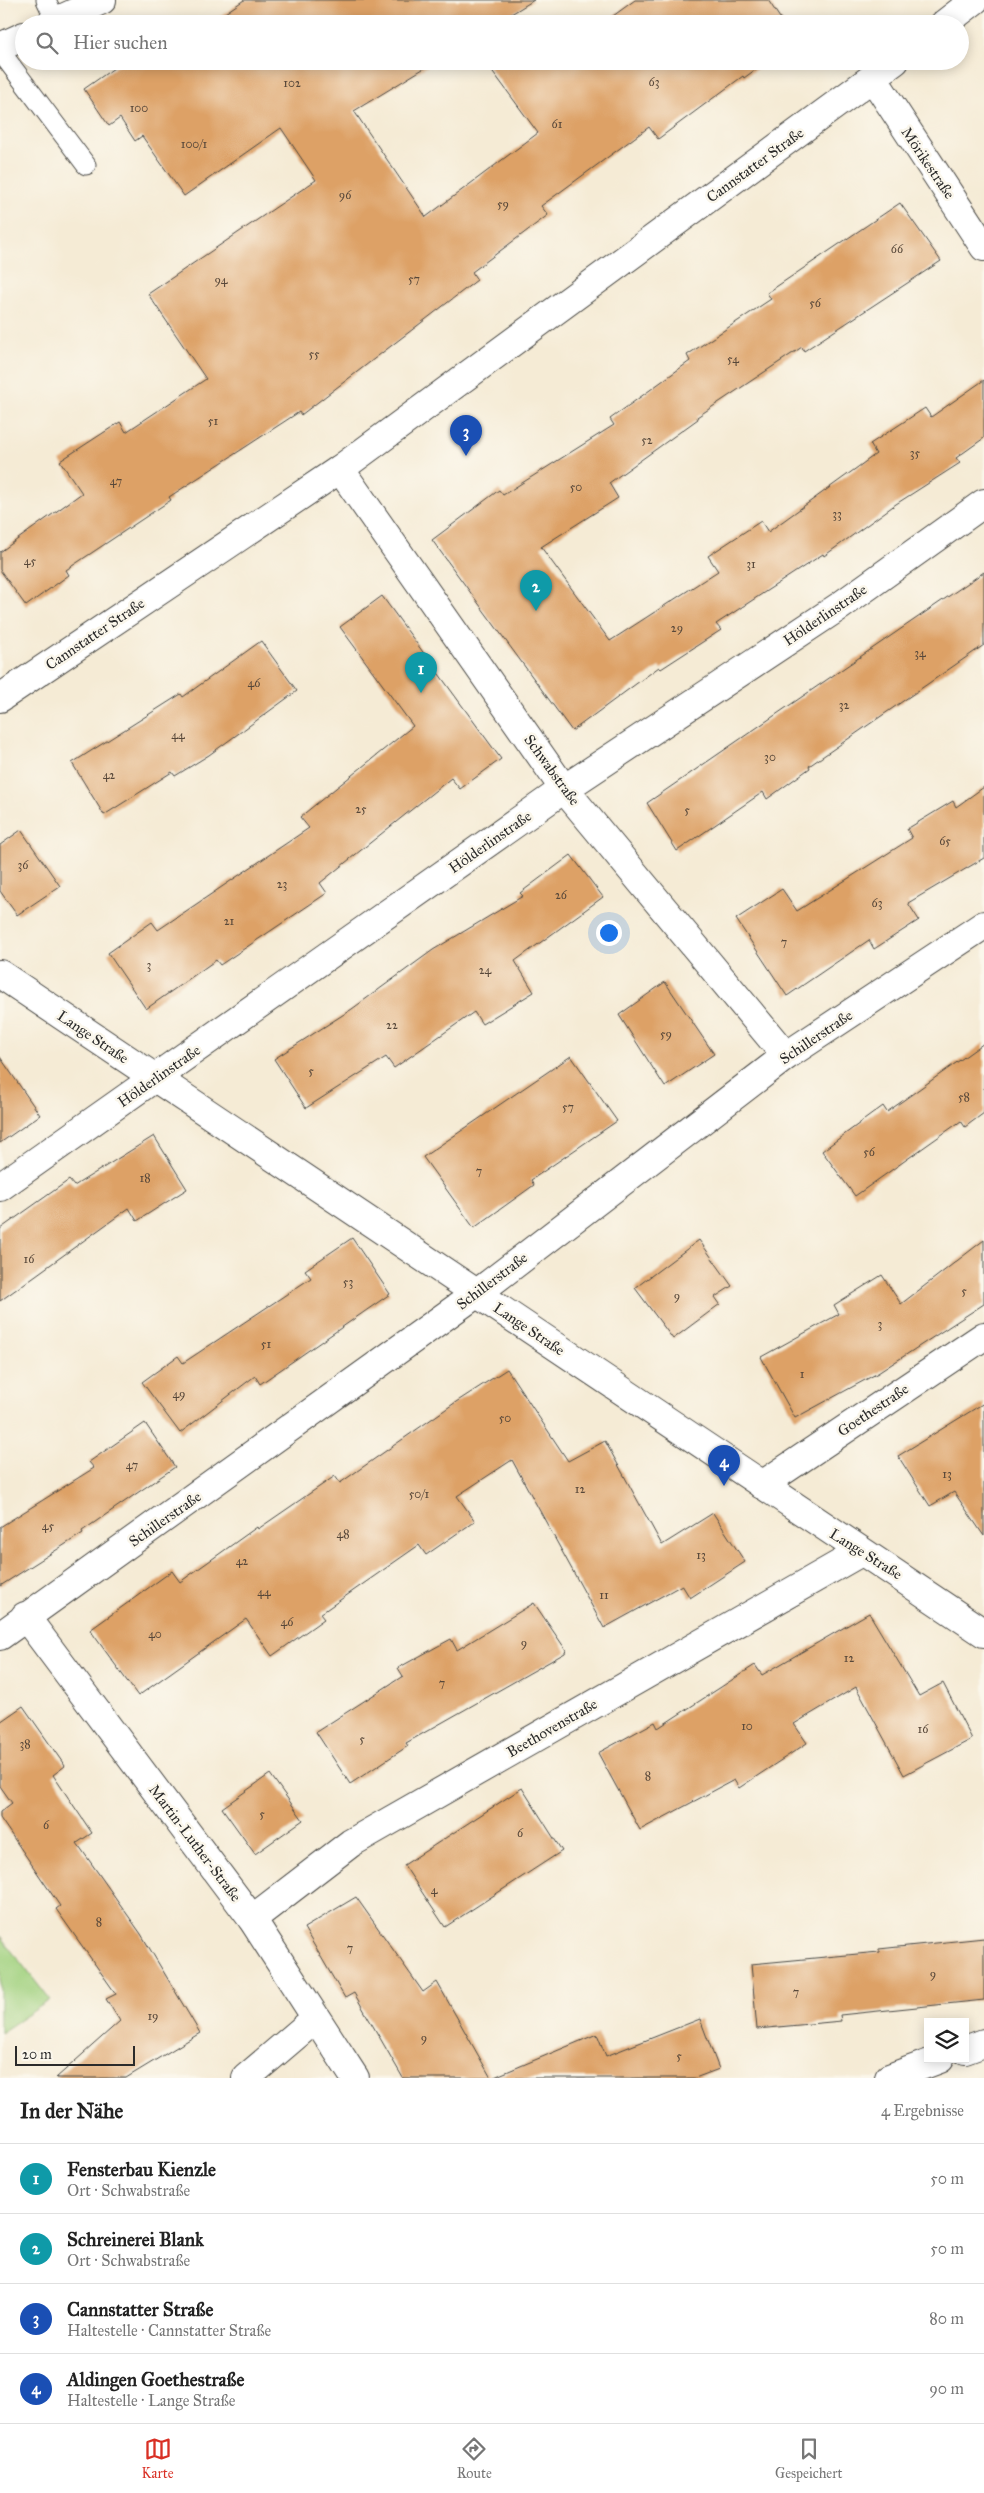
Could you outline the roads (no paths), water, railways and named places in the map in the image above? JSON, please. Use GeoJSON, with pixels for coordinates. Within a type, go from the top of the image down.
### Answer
{"type":"FeatureCollection","features":[{"type":"Feature","properties":{"kind":"street"},"geometry":{"type":"LineString","coordinates":[[51,15],[102,0]]}},
{"type":"Feature","properties":{"kind":"street"},"geometry":{"type":"LineString","coordinates":[[956,15],[975,0]]}},
{"type":"Feature","properties":{"kind":"street"},"geometry":{"type":"LineString","coordinates":[[0,47],[15,40]]}},
{"type":"Feature","properties":{"kind":"street","name":"Cannstatter Straße"},"geometry":{"type":"LineString","coordinates":[[0,698],[340,468],[883,70]]}},
{"type":"Feature","properties":{"kind":"street","name":"Mörikestraße"},"geometry":{"type":"LineString","coordinates":[[872,78],[984,247]]}},
{"type":"Feature","properties":{"kind":"street","name":"Schwabstraße"},"geometry":{"type":"LineString","coordinates":[[340,468],[564,789],[786,1056]]}},
{"type":"Feature","properties":{"kind":"street","name":"Hölderlinstraße"},"geometry":{"type":"LineString","coordinates":[[0,1187],[156,1079],[564,789],[840,606],[984,503]]}},
{"type":"Feature","properties":{"kind":"street","name":"Schillerstraße"},"geometry":{"type":"LineString","coordinates":[[0,1636],[25,1616],[226,1476],[476,1294],[786,1056],[984,925]]}},
{"type":"Feature","properties":{"kind":"street","name":"Lange Straße"},"geometry":{"type":"LineString","coordinates":[[0,974],[861,1552],[892,1569],[984,1633]]}},
{"type":"Feature","properties":{"kind":"street","name":"Goethestraße"},"geometry":{"type":"LineString","coordinates":[[762,1485],[984,1336]]}},
{"type":"Feature","properties":{"kind":"street","name":"Beethovenstraße"},"geometry":{"type":"LineString","coordinates":[[252,1919],[351,1842],[861,1552]]}},
{"type":"Feature","properties":{"kind":"street","name":"Martin-Luther-Straße"},"geometry":{"type":"LineString","coordinates":[[25,1616],[252,1919],[355,2078]]}},
{"type":"Feature","properties":{"kind":"street"},"geometry":{"type":"LineString","coordinates":[[246,2078],[315,2019]]}},
{"type":"Feature","properties":{"kind":"street"},"geometry":{"type":"LineString","coordinates":[[969,2049],[984,2043]]}},
{"type":"Feature","properties":{"kind":"street"},"geometry":{"type":"LineString","coordinates":[[889,2078],[929,2063]]}},
{"type":"Feature","properties":{"kind":"lane"},"geometry":{"type":"LineString","coordinates":[[0,51],[86,165]]}},
{"type":"Feature","properties":{"kind":"place","name":"Cannstatter Straße"},"geometry":{"type":"Point","coordinates":[466,456]}},
{"type":"Feature","properties":{"kind":"place","name":"Schreinerei Blank"},"geometry":{"type":"Point","coordinates":[536,611]}},
{"type":"Feature","properties":{"kind":"place","name":"Fensterbau Kienzle"},"geometry":{"type":"Point","coordinates":[421,693]}},
{"type":"Feature","properties":{"kind":"place","name":"Aldingen Goethestraße"},"geometry":{"type":"Point","coordinates":[724,1486]}}]}
